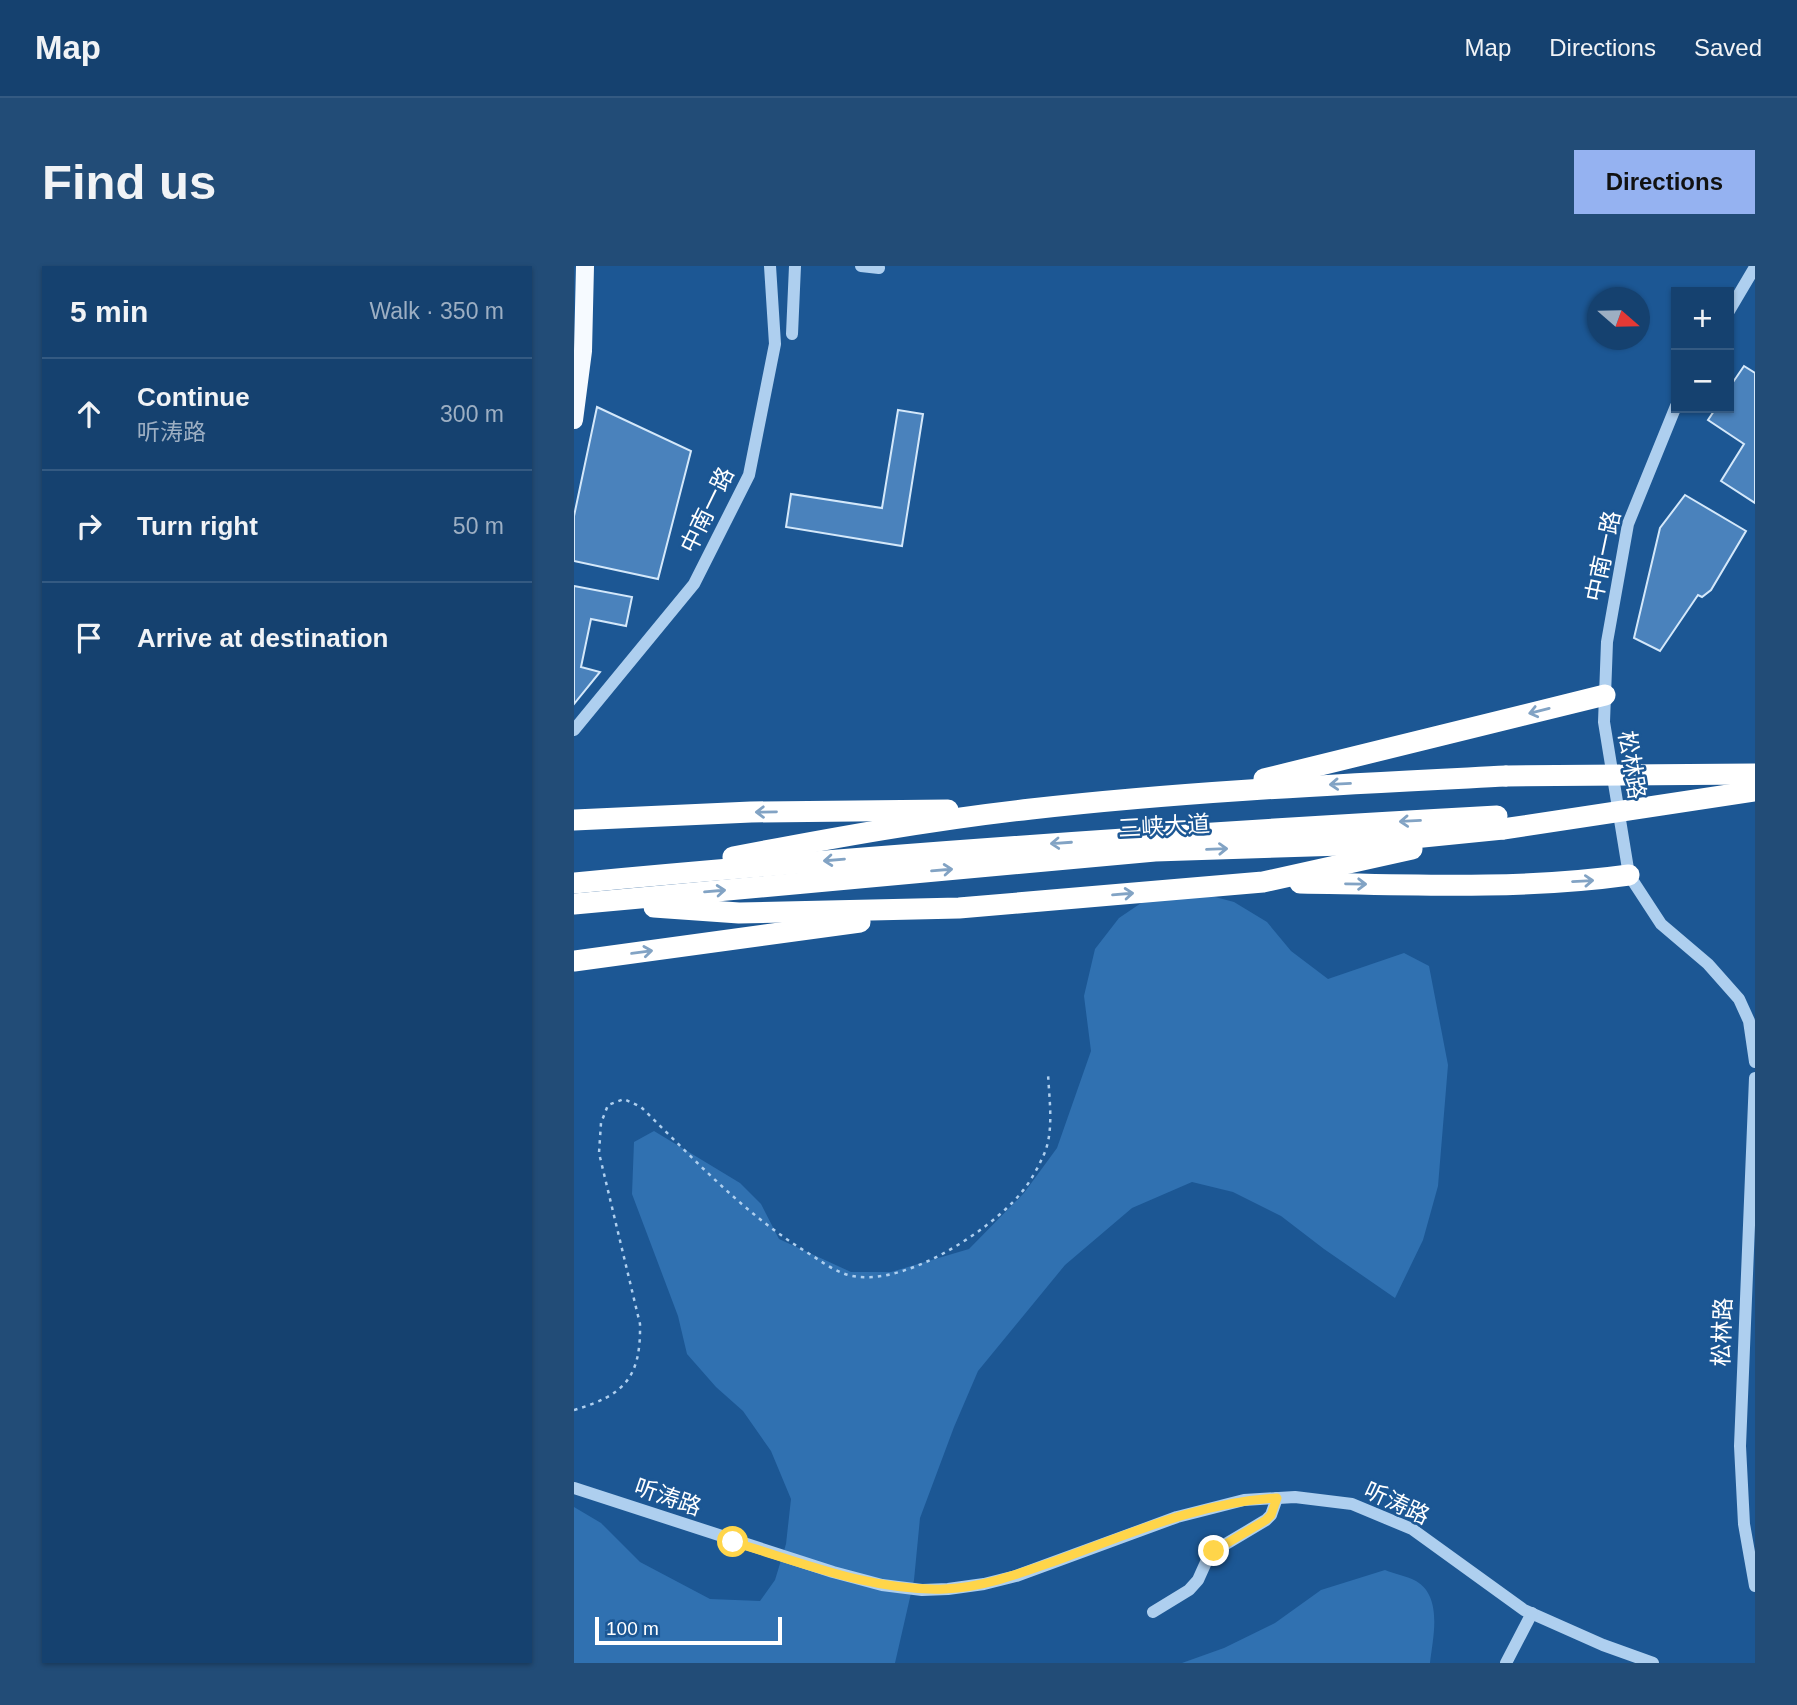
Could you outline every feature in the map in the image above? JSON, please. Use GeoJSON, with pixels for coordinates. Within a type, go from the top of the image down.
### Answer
{"type":"FeatureCollection","features":[{"type":"Feature","properties":{"kind":"highway"},"geometry":{"type":"LineString","coordinates":[[1193,794],[1605,695]]}},
{"type":"Feature","properties":{"kind":"highway"},"geometry":{"type":"LineString","coordinates":[[604,880],[822,839],[1030,809],[1193,794],[1506,776],[1755,776]]}},
{"type":"Feature","properties":{"kind":"highway","name":"三峡大道"},"geometry":{"type":"LineString","coordinates":[[574,883],[968,849],[1284,828],[1503,823],[1755,776]]}},
{"type":"Feature","properties":{"kind":"highway","name":"三峡大道"},"geometry":{"type":"LineString","coordinates":[[582,903],[1155,850],[1343,845],[1755,791]]}},
{"type":"Feature","properties":{"kind":"highway"},"geometry":{"type":"LineString","coordinates":[[574,820],[751,812],[1030,809]]}},
{"type":"Feature","properties":{"kind":"highway"},"geometry":{"type":"LineString","coordinates":[[1263,882],[1503,823]]}},
{"type":"Feature","properties":{"kind":"highway"},"geometry":{"type":"LineString","coordinates":[[574,961],[959,908],[1263,882],[1451,885],[1592,881],[1629,875]]}},
{"type":"Feature","properties":{"kind":"highway"},"geometry":{"type":"LineString","coordinates":[[582,903],[739,913],[959,908]]}},
{"type":"Feature","properties":{"kind":"main road"},"geometry":{"type":"LineString","coordinates":[[574,420],[583,351],[585,266]]}},
{"type":"Feature","properties":{"kind":"street","name":"中南一路"},"geometry":{"type":"LineString","coordinates":[[574,730],[694,584],[749,475],[775,344],[771,266]]}},
{"type":"Feature","properties":{"kind":"street"},"geometry":{"type":"LineString","coordinates":[[792,334],[795,266]]}},
{"type":"Feature","properties":{"kind":"street"},"geometry":{"type":"LineString","coordinates":[[861,266],[879,268]]}},
{"type":"Feature","properties":{"kind":"street"},"geometry":{"type":"LineString","coordinates":[[1734,303],[1755,267]]}},
{"type":"Feature","properties":{"kind":"street","name":"中南一路"},"geometry":{"type":"LineString","coordinates":[[1604,722],[1607,642],[1628,524],[1673,413]]}},
{"type":"Feature","properties":{"kind":"street","name":"松林路"},"geometry":{"type":"LineString","coordinates":[[1604,722],[1629,875],[1661,923],[1708,964],[1739,999],[1749,1021],[1755,1062]]}},
{"type":"Feature","properties":{"kind":"street","name":"松林路"},"geometry":{"type":"LineString","coordinates":[[1755,1078],[1740,1446],[1744,1524],[1755,1586]]}},
{"type":"Feature","properties":{"kind":"street","name":"听涛路"},"geometry":{"type":"LineString","coordinates":[[574,1488],[833,1572],[882,1585],[922,1590],[948,1589],[1016,1576],[1177,1517],[1244,1500],[1295,1497],[1352,1504],[1412,1529],[1532,1613],[1629,1659],[1653,1663]]}},
{"type":"Feature","properties":{"kind":"street"},"geometry":{"type":"LineString","coordinates":[[1153,1612],[1189,1590],[1198,1580],[1214,1551],[1266,1520],[1271,1515],[1277,1498]]}},
{"type":"Feature","properties":{"kind":"street"},"geometry":{"type":"LineString","coordinates":[[1506,1663],[1532,1613]]}},
{"type":"Feature","properties":{"kind":"path"},"geometry":{"type":"LineString","coordinates":[[574,1409],[607,1399],[628,1380],[640,1351],[640,1324],[600,1153],[601,1124],[608,1105],[624,1099],[641,1107],[754,1215],[782,1238],[842,1273],[869,1277],[902,1271],[951,1250],[977,1233],[1021,1193],[1036,1171],[1046,1149],[1050,1126],[1048,1073]]}},
{"type":"Feature","properties":{"kind":"shaded area"},"geometry":{"type":"Polygon","coordinates":[[[1189,890],[1234,902],[1267,922],[1291,951],[1328,979],[1404,953],[1429,966],[1448,1065],[1438,1186],[1423,1240],[1395,1298],[1281,1216],[1233,1192],[1192,1182],[1132,1208],[1065,1265],[978,1371],[920,1518],[914,1580],[895,1663],[574,1663],[574,1507],[601,1523],[640,1562],[710,1599],[760,1601],[775,1580],[786,1544],[791,1499],[771,1451],[743,1411],[716,1387],[687,1354],[678,1316],[632,1194],[634,1142],[654,1131],[740,1183],[761,1204],[779,1239],[851,1272],[891,1272],[969,1249],[1024,1193],[1057,1148],[1091,1051],[1084,996],[1095,949],[1119,918],[1150,897],[1189,890]]]}},
{"type":"Feature","properties":{"kind":"shaded area"},"geometry":{"type":"Polygon","coordinates":[[[1385,1570],[1416,1581],[1430,1597],[1434,1630],[1430,1663],[1182,1663],[1224,1648],[1275,1623],[1321,1590],[1385,1570]]]}},
{"type":"Feature","properties":{"kind":"building"},"geometry":{"type":"Polygon","coordinates":[[[1744,366],[1755,373],[1755,503],[1721,481],[1744,444],[1708,420],[1713,413],[1734,413],[1734,381],[1744,366]]]}},
{"type":"Feature","properties":{"kind":"building"},"geometry":{"type":"Polygon","coordinates":[[[597,407],[691,451],[658,579],[574,561],[574,516],[597,407]]]}},
{"type":"Feature","properties":{"kind":"building"},"geometry":{"type":"Polygon","coordinates":[[[898,410],[923,414],[902,546],[786,527],[791,494],[882,508],[898,410]]]}},
{"type":"Feature","properties":{"kind":"building"},"geometry":{"type":"Polygon","coordinates":[[[1685,495],[1746,531],[1711,590],[1702,597],[1698,595],[1660,651],[1634,638],[1660,528],[1685,495]]]}},
{"type":"Feature","properties":{"kind":"building"},"geometry":{"type":"Polygon","coordinates":[[[574,586],[632,597],[626,626],[591,619],[581,667],[600,672],[574,704],[574,586]]]}},
{"type":"Feature","properties":{"kind":"route"},"geometry":{"type":"LineString","coordinates":[[733,1542],[882,1585],[922,1590],[948,1589],[1016,1576],[1177,1517],[1244,1500],[1277,1498],[1271,1515],[1266,1520],[1214,1551]]}}]}
